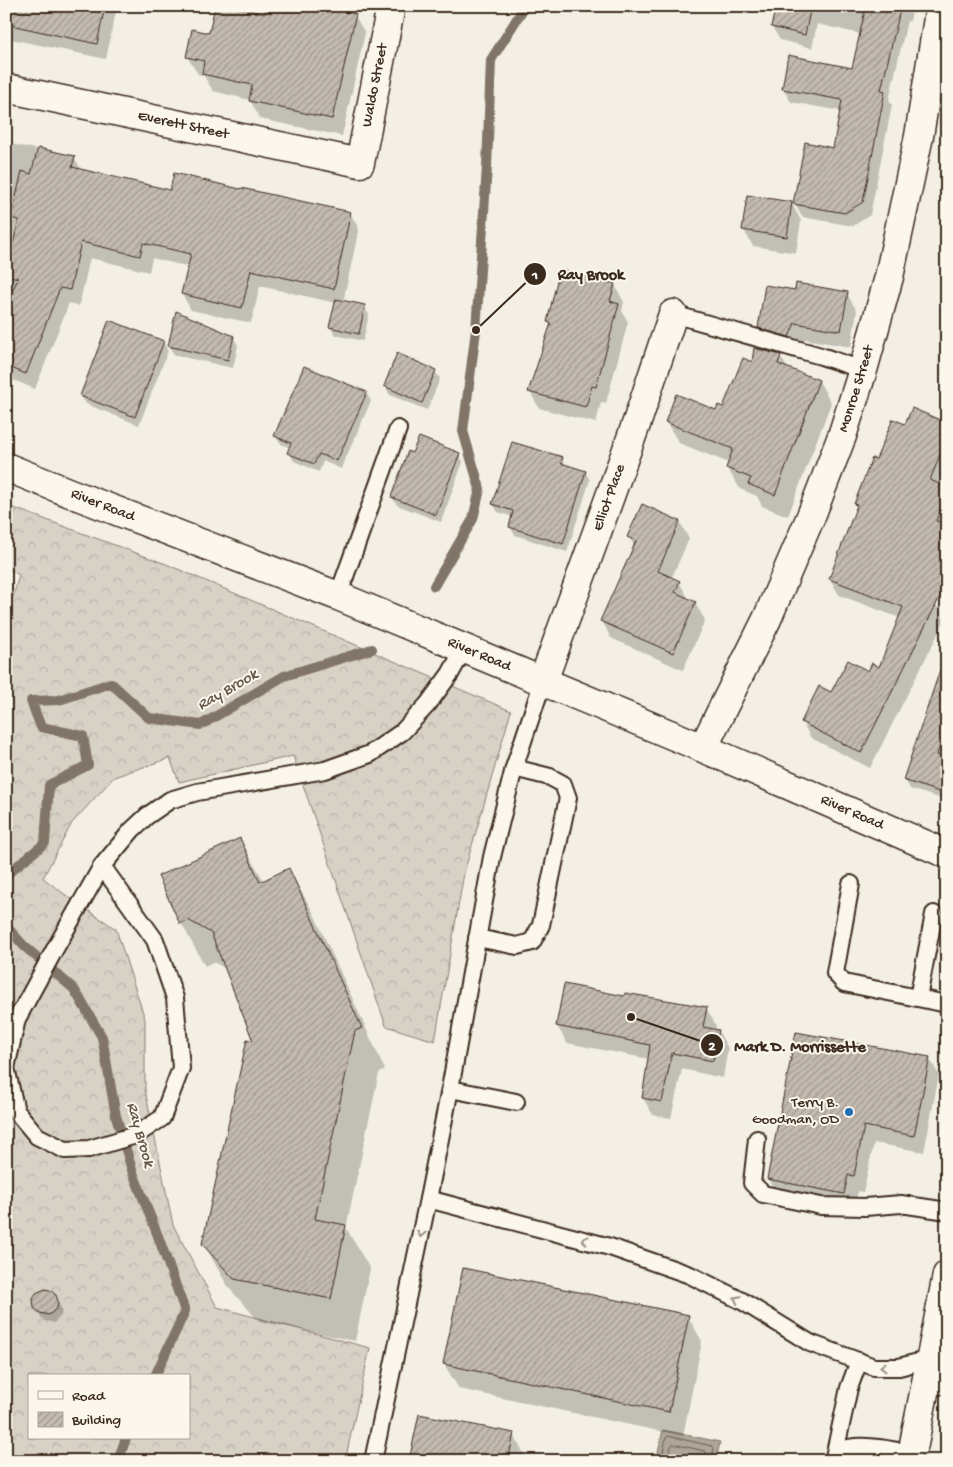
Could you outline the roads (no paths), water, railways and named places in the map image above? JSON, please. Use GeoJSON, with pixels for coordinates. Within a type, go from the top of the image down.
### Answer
{"type":"FeatureCollection","features":[{"type":"Feature","properties":{"kind":"street","name":"Waldo Street"},"geometry":{"type":"LineString","coordinates":[[360,163],[391,6]]}},
{"type":"Feature","properties":{"kind":"street","name":"Monroe Street"},"geometry":{"type":"LineString","coordinates":[[703,748],[767,618],[811,516],[842,436],[889,277],[919,136],[940,6]]}},
{"type":"Feature","properties":{"kind":"street","name":"Everett Street"},"geometry":{"type":"LineString","coordinates":[[6,88],[360,163]]}},
{"type":"Feature","properties":{"kind":"street","name":"Elliot Place"},"geometry":{"type":"LineString","coordinates":[[543,681],[638,419],[673,314]]}},
{"type":"Feature","properties":{"kind":"street","name":"River Road"},"geometry":{"type":"LineString","coordinates":[[6,467],[338,596],[703,748],[947,854]]}},
{"type":"Feature","properties":{"kind":"street"},"geometry":{"type":"LineString","coordinates":[[913,1453],[936,1386],[930,1359],[947,1275]]}},
{"type":"Feature","properties":{"kind":"lane"},"geometry":{"type":"LineString","coordinates":[[673,314],[821,356],[863,370]]}},
{"type":"Feature","properties":{"kind":"lane"},"geometry":{"type":"LineString","coordinates":[[338,596],[398,429]]}},
{"type":"Feature","properties":{"kind":"lane"},"geometry":{"type":"LineString","coordinates":[[102,866],[155,940],[175,998],[181,1068],[162,1118],[136,1135],[89,1149],[65,1150],[37,1136],[16,1111],[6,1068],[17,1019],[102,866],[132,830],[170,800],[197,792],[326,770],[370,754],[402,732],[428,704],[450,674],[464,649]]}},
{"type":"Feature","properties":{"kind":"lane"},"geometry":{"type":"LineString","coordinates":[[373,1461],[450,1089],[492,857],[514,768],[543,681]]}},
{"type":"Feature","properties":{"kind":"lane"},"geometry":{"type":"LineString","coordinates":[[477,938],[517,946],[532,942],[541,925],[568,798],[563,784],[550,777],[514,768]]}},
{"type":"Feature","properties":{"kind":"lane"},"geometry":{"type":"LineString","coordinates":[[851,884],[835,973],[844,984],[947,1004]]}},
{"type":"Feature","properties":{"kind":"lane"},"geometry":{"type":"LineString","coordinates":[[918,998],[934,914]]}},
{"type":"Feature","properties":{"kind":"lane"},"geometry":{"type":"LineString","coordinates":[[450,1089],[516,1102]]}},
{"type":"Feature","properties":{"kind":"lane"},"geometry":{"type":"LineString","coordinates":[[757,1139],[752,1183],[763,1194],[821,1206],[865,1207],[901,1204],[947,1211]]}},
{"type":"Feature","properties":{"kind":"lane"},"geometry":{"type":"LineString","coordinates":[[428,1199],[610,1247],[690,1275],[742,1301],[810,1343],[874,1367],[898,1367],[930,1359]]}},
{"type":"Feature","properties":{"kind":"lane"},"geometry":{"type":"LineString","coordinates":[[834,1459],[849,1388],[858,1361]]}},
{"type":"Feature","properties":{"kind":"lane"},"geometry":{"type":"LineString","coordinates":[[834,1459],[844,1448],[865,1447],[913,1453]]}},
{"type":"Feature","properties":{"kind":"water"},"geometry":{"type":"Polygon","coordinates":[[[663,1430],[720,1442],[716,1461],[656,1460],[663,1430]]]}},
{"type":"Feature","properties":{"kind":"waterway","name":"Ray Brook"},"geometry":{"type":"LineString","coordinates":[[434,586],[473,519],[480,489],[463,431],[476,330],[487,167],[491,60],[525,6]]}},
{"type":"Feature","properties":{"kind":"waterway","name":"Ray Brook"},"geometry":{"type":"LineString","coordinates":[[6,875],[45,843],[49,785],[88,765],[83,736],[41,727],[31,701],[59,700],[111,683],[149,718],[201,725],[284,676],[372,649]]}},
{"type":"Feature","properties":{"kind":"waterway","name":"Ray Brook"},"geometry":{"type":"LineString","coordinates":[[6,926],[24,946],[74,989],[102,1037],[116,1116],[132,1170],[185,1311],[156,1374]]}},
{"type":"Feature","properties":{"kind":"waterway","name":"Ray Brook"},"geometry":{"type":"LineString","coordinates":[[118,1461],[125,1440]]}},
{"type":"Feature","properties":{"kind":"place","name":"Ray Brook"},"geometry":{"type":"Point","coordinates":[476,330]}},
{"type":"Feature","properties":{"kind":"place","name":"Mark D. Morrissette"},"geometry":{"type":"Point","coordinates":[631,1017]}},
{"type":"Feature","properties":{"kind":"place","name":"Terry B. Goodman, OD"},"geometry":{"type":"Point","coordinates":[849,1112]}}]}
